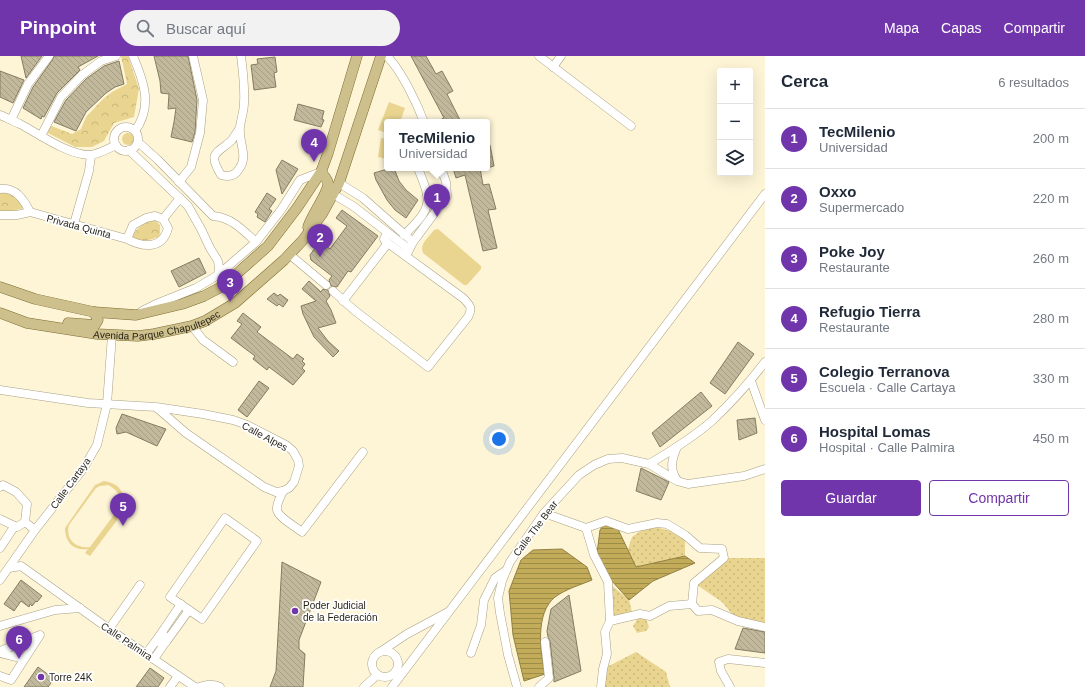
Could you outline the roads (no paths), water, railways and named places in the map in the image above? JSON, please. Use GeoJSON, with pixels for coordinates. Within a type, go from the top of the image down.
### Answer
{"type":"FeatureCollection","features":[{"type":"Feature","properties":{"kind":"main road","name":"Avenida Parque Chapultepec"},"geometry":{"type":"LineString","coordinates":[[0,287],[35,299],[94,312],[136,315],[182,304],[204,296],[223,286],[268,246],[297,208],[321,172],[357,56]]}},
{"type":"Feature","properties":{"kind":"main road","name":"Avenida Parque Chapultepec"},"geometry":{"type":"LineString","coordinates":[[0,313],[26,323],[97,334],[138,336],[192,326],[205,321],[235,303],[303,240],[322,214],[339,183],[381,56]]}},
{"type":"Feature","properties":{"kind":"main road"},"geometry":{"type":"LineString","coordinates":[[303,240],[311,217],[328,189],[327,181],[321,172]]}},
{"type":"Feature","properties":{"kind":"main road"},"geometry":{"type":"LineString","coordinates":[[26,323],[44,320],[92,326],[98,320],[94,312]]}},
{"type":"Feature","properties":{"kind":"street"},"geometry":{"type":"LineString","coordinates":[[11,120],[28,84],[49,56]]}},
{"type":"Feature","properties":{"kind":"street"},"geometry":{"type":"LineString","coordinates":[[41,136],[62,97],[82,75],[99,59],[116,56]]}},
{"type":"Feature","properties":{"kind":"street"},"geometry":{"type":"LineString","coordinates":[[133,56],[142,78],[146,100],[142,121],[135,131]]}},
{"type":"Feature","properties":{"kind":"street"},"geometry":{"type":"LineString","coordinates":[[179,182],[191,167],[200,133],[203,100],[193,56]]}},
{"type":"Feature","properties":{"kind":"street"},"geometry":{"type":"LineString","coordinates":[[239,129],[231,140],[218,150],[214,157],[215,165],[221,175],[228,177],[237,173],[243,164],[244,150],[239,129],[244,104],[244,81],[241,56]]}},
{"type":"Feature","properties":{"kind":"street"},"geometry":{"type":"LineString","coordinates":[[387,56],[405,82],[423,119]]}},
{"type":"Feature","properties":{"kind":"street"},"geometry":{"type":"LineString","coordinates":[[539,56],[630,126]]}},
{"type":"Feature","properties":{"kind":"street"},"geometry":{"type":"LineString","coordinates":[[553,67],[561,56]]}},
{"type":"Feature","properties":{"kind":"street"},"geometry":{"type":"LineString","coordinates":[[0,115],[53,143],[76,152],[90,155],[104,151],[116,145]]}},
{"type":"Feature","properties":{"kind":"street"},"geometry":{"type":"LineString","coordinates":[[138,142],[133,149],[122,150],[116,145],[114,140],[115,135],[121,128],[126,126],[135,131],[138,142],[158,160],[213,216],[223,217],[232,222],[256,242]]}},
{"type":"Feature","properties":{"kind":"street"},"geometry":{"type":"LineString","coordinates":[[129,150],[188,206],[218,262],[218,275]]}},
{"type":"Feature","properties":{"kind":"street"},"geometry":{"type":"LineString","coordinates":[[74,224],[89,171],[90,155]]}},
{"type":"Feature","properties":{"kind":"street"},"geometry":{"type":"LineString","coordinates":[[149,168],[158,160]]}},
{"type":"Feature","properties":{"kind":"street"},"geometry":{"type":"LineString","coordinates":[[404,235],[418,220],[427,206],[427,195],[419,171]]}},
{"type":"Feature","properties":{"kind":"street"},"geometry":{"type":"LineString","coordinates":[[407,250],[447,196],[446,182],[442,171]]}},
{"type":"Feature","properties":{"kind":"street"},"geometry":{"type":"LineString","coordinates":[[136,315],[156,304],[196,288],[218,275],[256,242],[277,216],[300,180],[321,172]]}},
{"type":"Feature","properties":{"kind":"street"},"geometry":{"type":"LineString","coordinates":[[339,183],[363,198],[404,235],[407,250]]}},
{"type":"Feature","properties":{"kind":"street"},"geometry":{"type":"LineString","coordinates":[[0,189],[7,188],[15,192],[24,201],[30,212]]}},
{"type":"Feature","properties":{"kind":"street"},"geometry":{"type":"LineString","coordinates":[[333,194],[353,206],[407,250],[463,298],[470,305],[471,312],[428,367],[343,301],[333,291]]}},
{"type":"Feature","properties":{"kind":"street"},"geometry":{"type":"LineString","coordinates":[[392,687],[765,194]]}},
{"type":"Feature","properties":{"kind":"street"},"geometry":{"type":"LineString","coordinates":[[127,239],[134,225],[146,218],[155,216],[163,219],[180,198]]}},
{"type":"Feature","properties":{"kind":"street"},"geometry":{"type":"LineString","coordinates":[[188,206],[195,199]]}},
{"type":"Feature","properties":{"kind":"street"},"geometry":{"type":"LineString","coordinates":[[428,201],[440,205]]}},
{"type":"Feature","properties":{"kind":"street","name":"Privada Quinta"},"geometry":{"type":"LineString","coordinates":[[0,216],[17,215],[30,212],[147,246],[162,241],[168,228],[163,219]]}},
{"type":"Feature","properties":{"kind":"street"},"geometry":{"type":"LineString","coordinates":[[387,233],[384,239],[388,243],[407,250]]}},
{"type":"Feature","properties":{"kind":"street"},"geometry":{"type":"LineString","coordinates":[[343,301],[388,243]]}},
{"type":"Feature","properties":{"kind":"street"},"geometry":{"type":"LineString","coordinates":[[289,254],[326,285]]}},
{"type":"Feature","properties":{"kind":"street"},"geometry":{"type":"LineString","coordinates":[[192,326],[203,340],[233,362]]}},
{"type":"Feature","properties":{"kind":"street","name":"Calle Cartaya"},"geometry":{"type":"LineString","coordinates":[[0,580],[35,530],[83,469],[97,445],[107,404],[112,335]]}},
{"type":"Feature","properties":{"kind":"street"},"geometry":{"type":"LineString","coordinates":[[649,464],[677,446],[712,420],[751,380],[765,362]]}},
{"type":"Feature","properties":{"kind":"street"},"geometry":{"type":"LineString","coordinates":[[751,380],[765,420]]}},
{"type":"Feature","properties":{"kind":"street","name":"Calle Alpes"},"geometry":{"type":"LineString","coordinates":[[0,390],[49,398],[156,407],[233,420],[247,425],[286,445],[293,451],[298,460],[299,466],[294,482],[289,488],[283,491]]}},
{"type":"Feature","properties":{"kind":"street"},"geometry":{"type":"LineString","coordinates":[[156,407],[186,433],[264,487],[276,492],[283,491],[277,510],[280,516],[302,532],[363,452]]}},
{"type":"Feature","properties":{"kind":"street"},"geometry":{"type":"LineString","coordinates":[[677,446],[672,458],[671,466],[673,475],[678,481]]}},
{"type":"Feature","properties":{"kind":"street","name":"Calle The Bear"},"geometry":{"type":"LineString","coordinates":[[517,687],[508,655],[498,598],[510,562],[544,513],[579,475],[594,465],[608,459],[622,458],[649,464],[678,481],[688,484],[697,484],[744,476],[765,469]]}},
{"type":"Feature","properties":{"kind":"street"},"geometry":{"type":"LineString","coordinates":[[0,487],[4,485],[16,492],[27,504],[25,522]]}},
{"type":"Feature","properties":{"kind":"street"},"geometry":{"type":"LineString","coordinates":[[544,513],[586,528],[606,521],[628,529],[657,523],[667,524],[685,535],[700,548],[722,549],[724,558],[694,583],[692,604],[698,611],[712,610],[738,621],[765,627]]}},
{"type":"Feature","properties":{"kind":"street"},"geometry":{"type":"LineString","coordinates":[[225,518],[257,541],[202,619],[189,610],[170,596],[225,518]]}},
{"type":"Feature","properties":{"kind":"street"},"geometry":{"type":"LineString","coordinates":[[0,519],[14,527]]}},
{"type":"Feature","properties":{"kind":"street"},"geometry":{"type":"LineString","coordinates":[[25,522],[35,530]]}},
{"type":"Feature","properties":{"kind":"street"},"geometry":{"type":"LineString","coordinates":[[0,548],[14,527],[17,527],[25,522]]}},
{"type":"Feature","properties":{"kind":"street"},"geometry":{"type":"LineString","coordinates":[[586,528],[594,555],[608,582],[610,620],[605,632],[607,654],[603,669],[601,687]]}},
{"type":"Feature","properties":{"kind":"street"},"geometry":{"type":"LineString","coordinates":[[20,552],[21,566]]}},
{"type":"Feature","properties":{"kind":"street"},"geometry":{"type":"LineString","coordinates":[[9,568],[21,566],[80,608]]}},
{"type":"Feature","properties":{"kind":"street"},"geometry":{"type":"LineString","coordinates":[[471,653],[481,624],[484,600],[495,578],[506,571]]}},
{"type":"Feature","properties":{"kind":"street"},"geometry":{"type":"LineString","coordinates":[[109,629],[140,585]]}},
{"type":"Feature","properties":{"kind":"street"},"geometry":{"type":"LineString","coordinates":[[55,610],[62,595]]}},
{"type":"Feature","properties":{"kind":"street"},"geometry":{"type":"LineString","coordinates":[[154,660],[162,639],[181,604]]}},
{"type":"Feature","properties":{"kind":"street"},"geometry":{"type":"LineString","coordinates":[[610,620],[640,614],[650,616],[669,606],[692,604]]}},
{"type":"Feature","properties":{"kind":"street"},"geometry":{"type":"LineString","coordinates":[[0,626],[55,610],[80,608]]}},
{"type":"Feature","properties":{"kind":"street","name":"Calle Palmira"},"geometry":{"type":"LineString","coordinates":[[80,608],[195,687]]}},
{"type":"Feature","properties":{"kind":"street"},"geometry":{"type":"LineString","coordinates":[[146,654],[189,610]]}},
{"type":"Feature","properties":{"kind":"street"},"geometry":{"type":"LineString","coordinates":[[380,652],[387,651],[394,655],[397,659],[398,668],[393,675],[389,677],[385,678],[377,675],[372,668],[374,656],[380,652],[407,634],[450,611]]}},
{"type":"Feature","properties":{"kind":"street"},"geometry":{"type":"LineString","coordinates":[[0,652],[40,635],[9,683],[0,676]]}},
{"type":"Feature","properties":{"kind":"street"},"geometry":{"type":"LineString","coordinates":[[539,687],[549,678],[545,642]]}},
{"type":"Feature","properties":{"kind":"street"},"geometry":{"type":"LineString","coordinates":[[0,652],[24,659]]}},
{"type":"Feature","properties":{"kind":"street"},"geometry":{"type":"LineString","coordinates":[[730,687],[721,671],[719,662],[728,659],[765,663]]}},
{"type":"Feature","properties":{"kind":"street"},"geometry":{"type":"LineString","coordinates":[[364,687],[377,675]]}},
{"type":"Feature","properties":{"kind":"street"},"geometry":{"type":"LineString","coordinates":[[170,687],[178,676]]}},
{"type":"Feature","properties":{"kind":"street"},"geometry":{"type":"LineString","coordinates":[[199,687],[216,684],[220,687]]}},
{"type":"Feature","properties":{"kind":"place","name":"Refugio Tierra"},"geometry":{"type":"Point","coordinates":[314,162]}},
{"type":"Feature","properties":{"kind":"place","name":"TecMilenio"},"geometry":{"type":"Point","coordinates":[437,217]}},
{"type":"Feature","properties":{"kind":"place","name":"Oxxo"},"geometry":{"type":"Point","coordinates":[320,257]}},
{"type":"Feature","properties":{"kind":"place","name":"Poke Joy"},"geometry":{"type":"Point","coordinates":[230,302]}},
{"type":"Feature","properties":{"kind":"place","name":"Colegio Terranova"},"geometry":{"type":"Point","coordinates":[123,526]}},
{"type":"Feature","properties":{"kind":"place","name":"Poder Judicial de la Federación"},"geometry":{"type":"Point","coordinates":[295,611]}},
{"type":"Feature","properties":{"kind":"place","name":"Hospital Lomas"},"geometry":{"type":"Point","coordinates":[19,659]}},
{"type":"Feature","properties":{"kind":"place","name":"Torre 24K"},"geometry":{"type":"Point","coordinates":[41,677]}}]}
